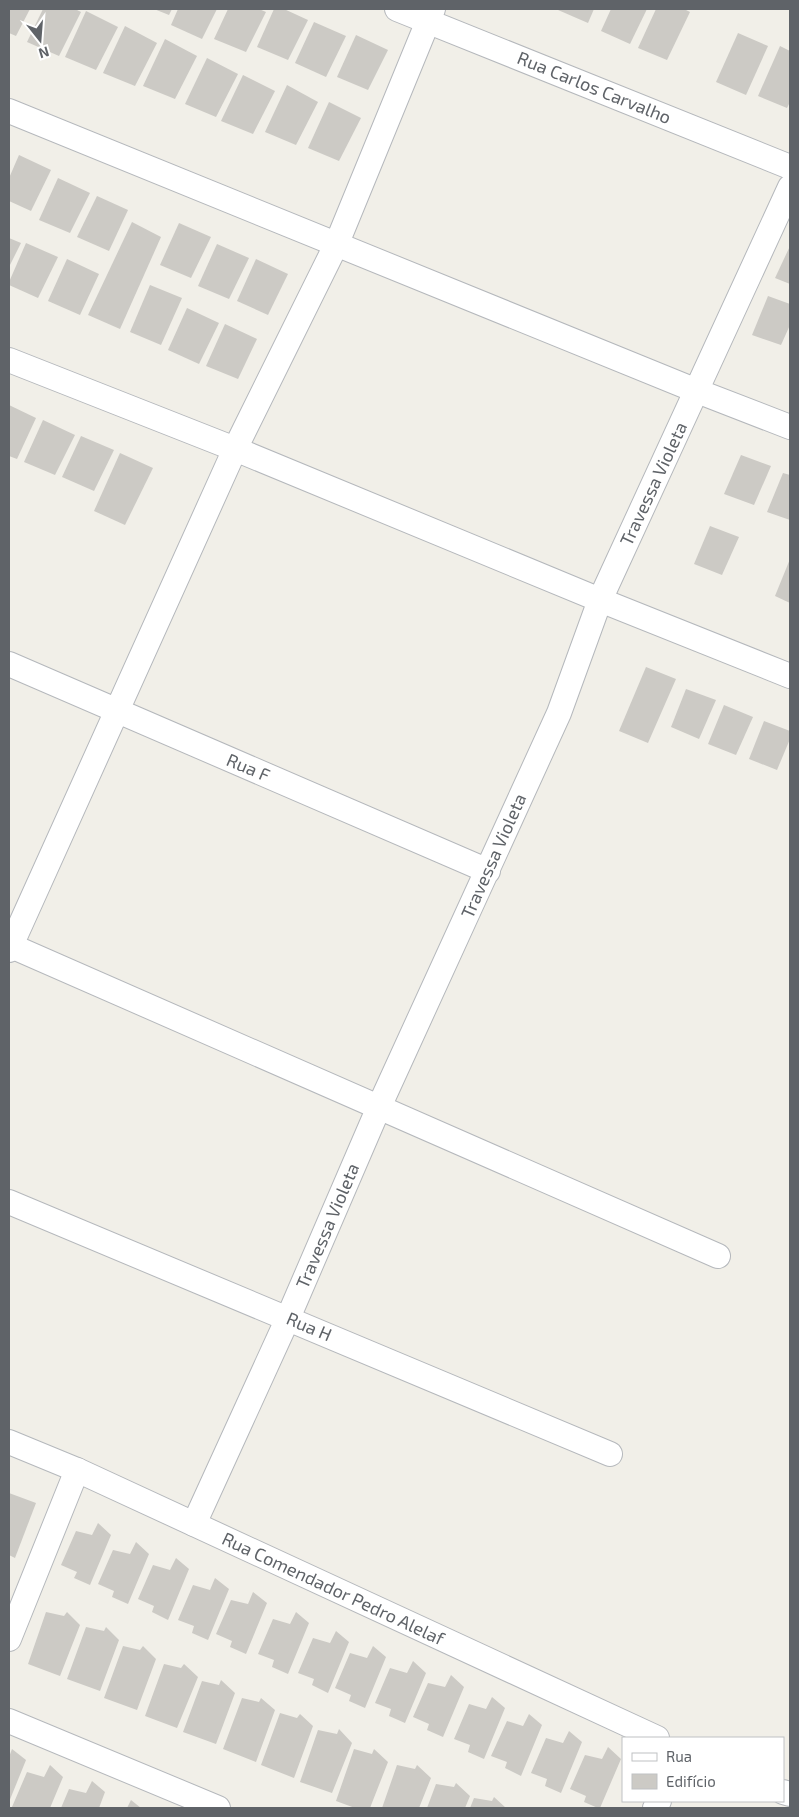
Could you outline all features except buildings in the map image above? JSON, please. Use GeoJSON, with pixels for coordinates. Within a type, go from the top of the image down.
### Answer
{"type":"FeatureCollection","features":[{"type":"Feature","properties":{"kind":"street","name":"Rua Carlos Carvalho"},"geometry":{"type":"LineString","coordinates":[[397,9],[430,15],[790,166]]}},
{"type":"Feature","properties":{"kind":"street"},"geometry":{"type":"LineString","coordinates":[[430,15],[337,243],[235,449],[9,947],[718,1256]]}},
{"type":"Feature","properties":{"kind":"street"},"geometry":{"type":"LineString","coordinates":[[9,110],[697,391],[790,427]]}},
{"type":"Feature","properties":{"kind":"street","name":"Travessa Violeta"},"geometry":{"type":"LineString","coordinates":[[194,1524],[288,1318],[379,1107],[559,713],[600,600],[790,187]]}},
{"type":"Feature","properties":{"kind":"street"},"geometry":{"type":"LineString","coordinates":[[9,360],[235,449],[600,600],[790,676]]}},
{"type":"Feature","properties":{"kind":"street","name":"Rua F"},"geometry":{"type":"LineString","coordinates":[[9,664],[116,712],[488,871]]}},
{"type":"Feature","properties":{"kind":"street","name":"Rua H"},"geometry":{"type":"LineString","coordinates":[[9,1202],[610,1454]]}},
{"type":"Feature","properties":{"kind":"street","name":"Rua Comendador Pedro Alelaf"},"geometry":{"type":"LineString","coordinates":[[9,1442],[77,1470],[654,1737]]}},
{"type":"Feature","properties":{"kind":"street"},"geometry":{"type":"LineString","coordinates":[[9,1639],[77,1470]]}},
{"type":"Feature","properties":{"kind":"street"},"geometry":{"type":"LineString","coordinates":[[9,1721],[218,1808]]}}]}
